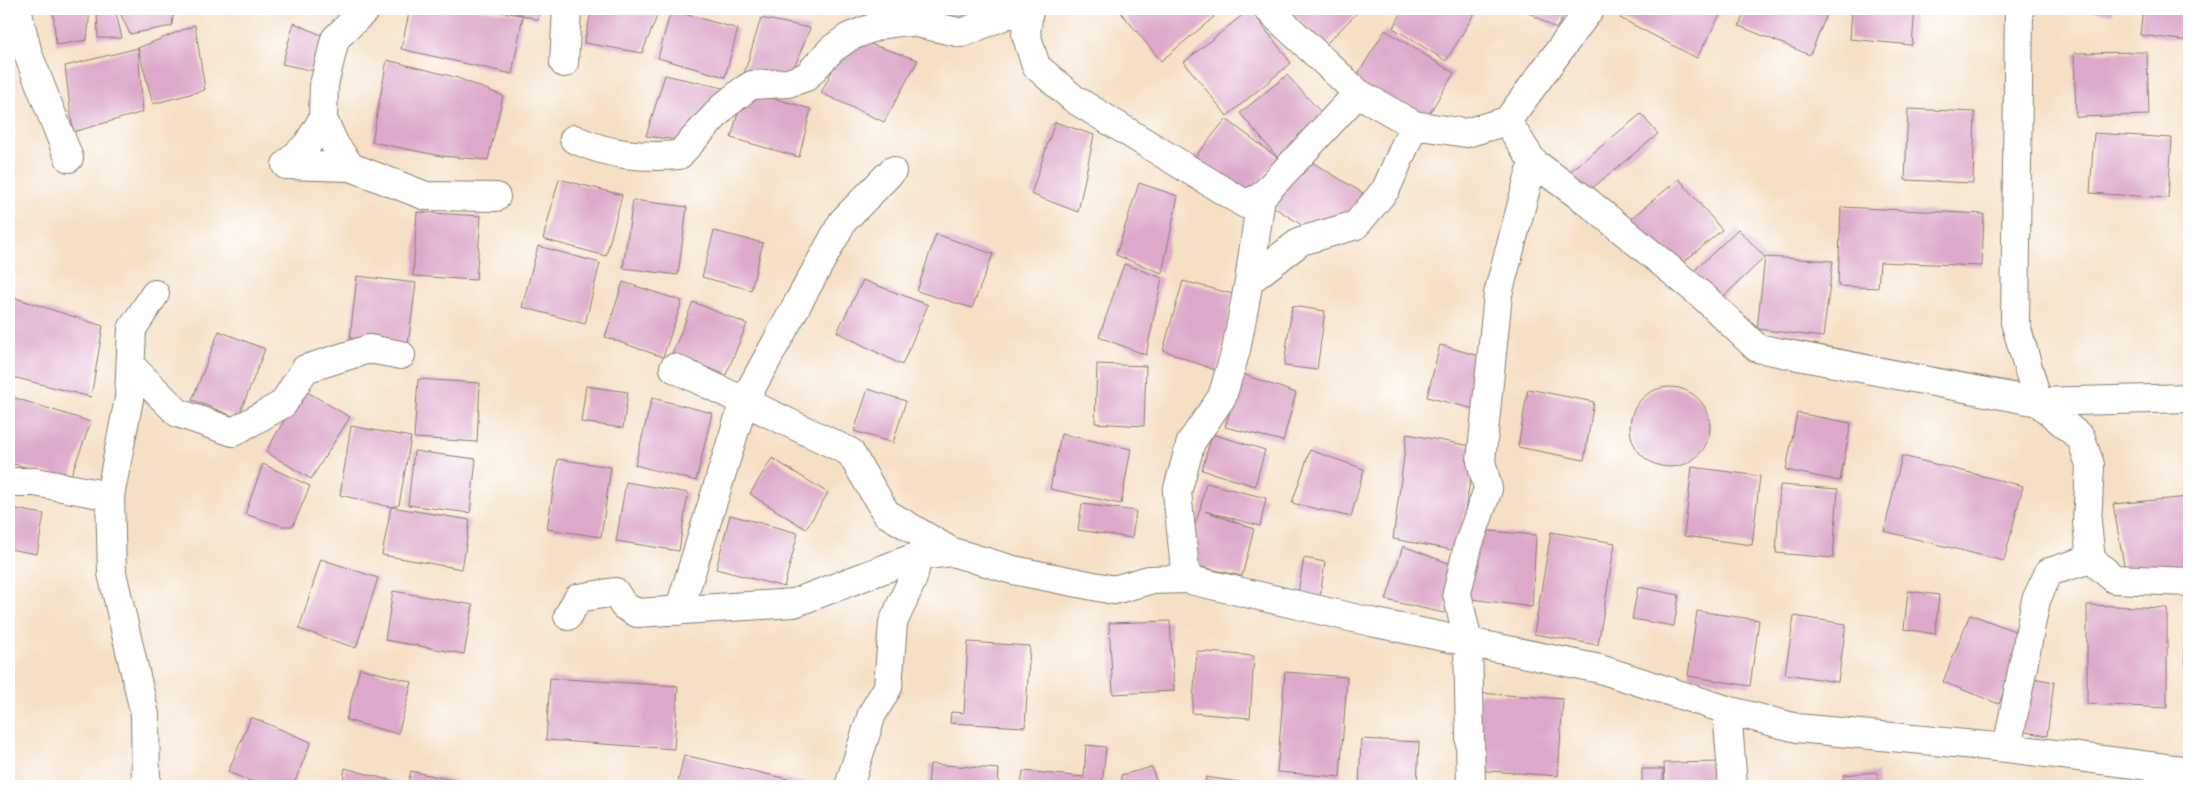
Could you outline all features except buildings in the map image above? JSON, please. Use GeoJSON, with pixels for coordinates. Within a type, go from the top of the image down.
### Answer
{"type":"FeatureCollection","features":[{"type":"Feature","properties":{"kind":"street"},"geometry":{"type":"LineString","coordinates":[[17,9],[28,54],[69,158]]}},
{"type":"Feature","properties":{"kind":"street"},"geometry":{"type":"LineString","coordinates":[[366,9],[335,39],[324,85],[322,119],[307,146],[286,165],[350,167],[426,196],[496,197]]}},
{"type":"Feature","properties":{"kind":"street"},"geometry":{"type":"LineString","coordinates":[[564,63],[567,9]]}},
{"type":"Feature","properties":{"kind":"street"},"geometry":{"type":"LineString","coordinates":[[578,148],[650,158],[679,155],[724,106],[744,90],[752,85],[788,83],[806,77],[832,49],[849,37],[880,25],[908,21],[962,33],[1020,9]]}},
{"type":"Feature","properties":{"kind":"street"},"geometry":{"type":"LineString","coordinates":[[1029,9],[1026,34],[1036,66],[1074,99],[1245,204],[1261,198],[1358,93]]}},
{"type":"Feature","properties":{"kind":"street"},"geometry":{"type":"LineString","coordinates":[[1268,9],[1358,93],[1414,125],[1466,133],[1507,121],[1590,9]]}},
{"type":"Feature","properties":{"kind":"street"},"geometry":{"type":"LineString","coordinates":[[2019,9],[2015,322],[2038,402],[2081,438],[2090,466],[2088,523],[2091,559],[2114,580],[2189,582]]}},
{"type":"Feature","properties":{"kind":"street"},"geometry":{"type":"LineString","coordinates":[[322,119],[335,145],[350,167]]}},
{"type":"Feature","properties":{"kind":"street"},"geometry":{"type":"LineString","coordinates":[[1507,121],[1533,162],[1588,202],[1705,298],[1757,348],[2038,402],[2189,398]]}},
{"type":"Feature","properties":{"kind":"street"},"geometry":{"type":"LineString","coordinates":[[1249,281],[1302,241],[1356,224],[1386,189],[1414,125]]}},
{"type":"Feature","properties":{"kind":"street"},"geometry":{"type":"LineString","coordinates":[[1471,786],[1468,642],[1457,592],[1468,546],[1488,489],[1481,461],[1498,294],[1533,162]]}},
{"type":"Feature","properties":{"kind":"street"},"geometry":{"type":"LineString","coordinates":[[679,610],[744,401],[843,221],[892,171]]}},
{"type":"Feature","properties":{"kind":"street"},"geometry":{"type":"LineString","coordinates":[[1186,579],[1177,492],[1191,442],[1222,397],[1236,350],[1249,281],[1261,198]]}},
{"type":"Feature","properties":{"kind":"street"},"geometry":{"type":"LineString","coordinates":[[146,786],[145,715],[112,573],[110,496],[129,399],[132,328],[155,294]]}},
{"type":"Feature","properties":{"kind":"street"},"geometry":{"type":"LineString","coordinates":[[131,366],[178,413],[233,432],[284,404],[305,369],[369,349],[401,355]]}},
{"type":"Feature","properties":{"kind":"street"},"geometry":{"type":"LineString","coordinates":[[674,368],[850,452],[886,513],[952,552],[1013,570],[1114,590],[1149,580],[1186,579],[1371,622],[1600,669],[1727,710],[1797,728],[2007,748],[2189,771]]}},
{"type":"Feature","properties":{"kind":"street"},"geometry":{"type":"LineString","coordinates":[[9,482],[34,482],[110,496]]}},
{"type":"Feature","properties":{"kind":"street"},"geometry":{"type":"LineString","coordinates":[[568,616],[578,598],[615,592],[624,606],[638,613],[794,603],[918,556],[952,552]]}},
{"type":"Feature","properties":{"kind":"street"},"geometry":{"type":"LineString","coordinates":[[849,786],[872,714],[888,687],[893,623],[913,578],[918,556]]}},
{"type":"Feature","properties":{"kind":"street"},"geometry":{"type":"LineString","coordinates":[[2007,748],[2036,600],[2049,572],[2091,559]]}},
{"type":"Feature","properties":{"kind":"street"},"geometry":{"type":"LineString","coordinates":[[1727,710],[1733,786]]}}]}
